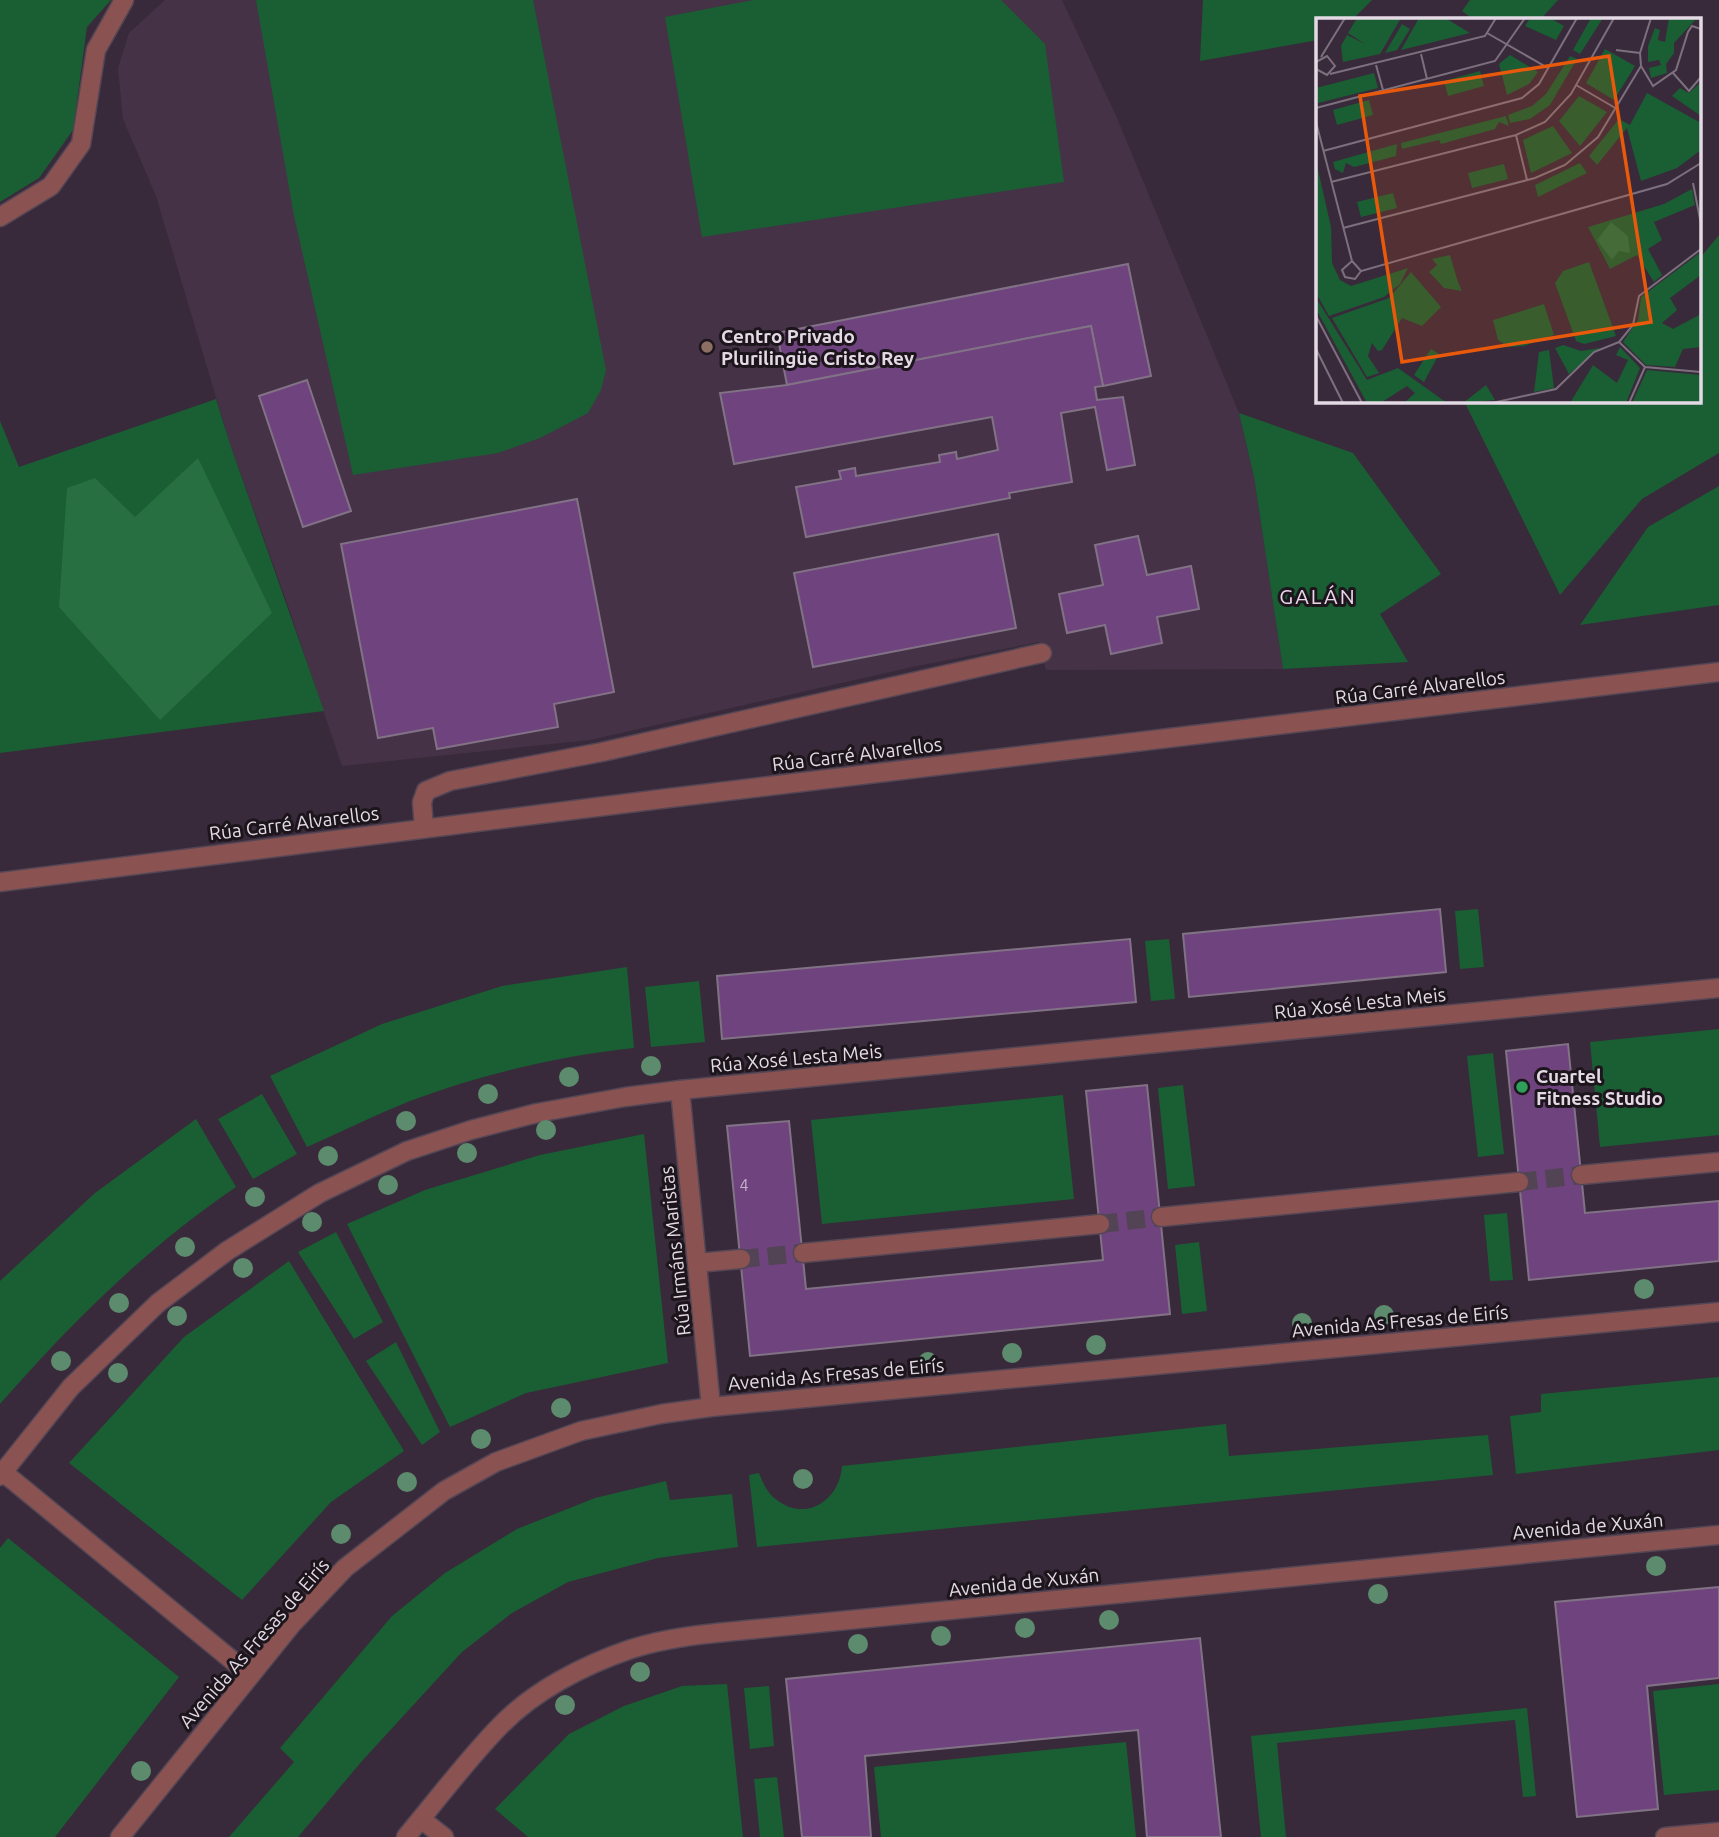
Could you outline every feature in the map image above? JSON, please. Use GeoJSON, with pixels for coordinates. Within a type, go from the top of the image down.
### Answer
{"type":"FeatureCollection","features":[{"type":"Feature","properties":{"kind":"street"},"geometry":{"type":"LineString","coordinates":[[0,216],[51,186],[81,144],[96,50],[124,0]]}},
{"type":"Feature","properties":{"kind":"street"},"geometry":{"type":"LineString","coordinates":[[424,828],[422,802],[426,792],[450,781],[602,752],[1042,653]]}},
{"type":"Feature","properties":{"kind":"street","name":"Rúa Carré Alvarellos"},"geometry":{"type":"LineString","coordinates":[[0,882],[424,828],[1719,672]]}},
{"type":"Feature","properties":{"kind":"street","name":"Rúa Xosé Lesta Meis"},"geometry":{"type":"LineString","coordinates":[[2,1474],[71,1387],[158,1303],[227,1251],[320,1193],[407,1151],[471,1130],[537,1112],[680,1090],[1719,988]]}},
{"type":"Feature","properties":{"kind":"street","name":"Rúa Irmáns Maristas"},"geometry":{"type":"LineString","coordinates":[[680,1090],[711,1407]]}},
{"type":"Feature","properties":{"kind":"street"},"geometry":{"type":"LineString","coordinates":[[1581,1175],[1719,1162]]}},
{"type":"Feature","properties":{"kind":"street"},"geometry":{"type":"LineString","coordinates":[[1161,1217],[1519,1182]]}},
{"type":"Feature","properties":{"kind":"street"},"geometry":{"type":"LineString","coordinates":[[803,1253],[1100,1224]]}},
{"type":"Feature","properties":{"kind":"street"},"geometry":{"type":"LineString","coordinates":[[697,1263],[741,1259]]}},
{"type":"Feature","properties":{"kind":"street","name":"Avenida As Fresas de Eirís"},"geometry":{"type":"LineString","coordinates":[[120,1837],[292,1624],[345,1568],[444,1491],[496,1462],[581,1431],[661,1414],[711,1407],[1719,1312]]}},
{"type":"Feature","properties":{"kind":"street"},"geometry":{"type":"LineString","coordinates":[[2,1474],[250,1675]]}},
{"type":"Feature","properties":{"kind":"street","name":"Avenida de Xuxán"},"geometry":{"type":"LineString","coordinates":[[407,1837],[499,1726],[540,1693],[584,1669],[632,1649],[702,1635],[757,1629],[1719,1535]]}},
{"type":"Feature","properties":{"kind":"street"},"geometry":{"type":"LineString","coordinates":[[421,1819],[444,1837]]}},
{"type":"Feature","properties":{"kind":"street"},"geometry":{"type":"LineString","coordinates":[[1665,1837],[1719,1832]]}},
{"type":"Feature","properties":{"kind":"shaded area","name":"Centro Privado Plurilingüe Cristo Rey"},"geometry":{"type":"Polygon","coordinates":[[[165,0],[1062,0],[1117,118],[1239,413],[1254,477],[1283,669],[1046,670],[1039,642],[912,667],[590,740],[342,766],[230,444],[156,196],[123,119],[118,68],[129,33],[165,0]]]}},
{"type":"Feature","properties":{"kind":"green space"},"geometry":{"type":"Polygon","coordinates":[[[0,0],[111,0],[87,27],[73,130],[39,178],[0,202],[0,0]]]}},
{"type":"Feature","properties":{"kind":"green space"},"geometry":{"type":"Polygon","coordinates":[[[256,0],[533,0],[606,370],[601,390],[588,413],[540,438],[498,453],[353,475],[294,216],[256,0]]]}},
{"type":"Feature","properties":{"kind":"green space"},"geometry":{"type":"Polygon","coordinates":[[[753,0],[1001,0],[1045,44],[1064,182],[702,237],[665,17],[753,0]]]}},
{"type":"Feature","properties":{"kind":"green space"},"geometry":{"type":"Polygon","coordinates":[[[1203,0],[1372,0],[1354,18],[1316,18],[1316,40],[1200,61],[1203,0]]]}},
{"type":"Feature","properties":{"kind":"green space"},"geometry":{"type":"Polygon","coordinates":[[[1470,0],[1558,0],[1542,18],[1472,18],[1462,11],[1470,0]]]}},
{"type":"Feature","properties":{"kind":"green space"},"geometry":{"type":"Polygon","coordinates":[[[1719,235],[1719,453],[1642,499],[1560,595],[1464,402],[1702,402],[1702,256],[1719,235]]]}},
{"type":"Feature","properties":{"kind":"green space"},"geometry":{"type":"Polygon","coordinates":[[[216,399],[324,711],[0,753],[0,421],[19,467],[216,399]]]}},
{"type":"Feature","properties":{"kind":"green space"},"geometry":{"type":"Polygon","coordinates":[[[1239,413],[1353,453],[1441,574],[1380,614],[1408,662],[1283,669],[1254,477],[1239,413]]]}},
{"type":"Feature","properties":{"kind":"green space"},"geometry":{"type":"Polygon","coordinates":[[[198,458],[272,613],[160,720],[59,607],[67,488],[95,478],[135,517],[198,458]]]}},
{"type":"Feature","properties":{"kind":"green space"},"geometry":{"type":"Polygon","coordinates":[[[1719,486],[1719,605],[1580,625],[1648,527],[1719,486]]]}},
{"type":"Feature","properties":{"kind":"green space"},"geometry":{"type":"Polygon","coordinates":[[[1478,909],[1484,967],[1460,969],[1455,911],[1478,909]]]}},
{"type":"Feature","properties":{"kind":"green space"},"geometry":{"type":"Polygon","coordinates":[[[1169,939],[1175,999],[1151,1001],[1145,941],[1169,939]]]}},
{"type":"Feature","properties":{"kind":"green space"},"geometry":{"type":"Polygon","coordinates":[[[627,967],[634,1048],[549,1061],[465,1082],[410,1101],[307,1147],[270,1076],[382,1024],[502,986],[627,967]]]}},
{"type":"Feature","properties":{"kind":"green space"},"geometry":{"type":"Polygon","coordinates":[[[699,981],[705,1042],[651,1047],[645,987],[699,981]]]}},
{"type":"Feature","properties":{"kind":"green space"},"geometry":{"type":"Polygon","coordinates":[[[1719,1029],[1719,1135],[1600,1147],[1590,1042],[1719,1029]]]}},
{"type":"Feature","properties":{"kind":"green space"},"geometry":{"type":"Polygon","coordinates":[[[1493,1053],[1504,1154],[1478,1157],[1467,1056],[1493,1053]]]}},
{"type":"Feature","properties":{"kind":"green space"},"geometry":{"type":"Polygon","coordinates":[[[1183,1085],[1195,1186],[1168,1189],[1158,1088],[1183,1085]]]}},
{"type":"Feature","properties":{"kind":"green space"},"geometry":{"type":"Polygon","coordinates":[[[262,1094],[297,1154],[253,1179],[218,1119],[262,1094]]]}},
{"type":"Feature","properties":{"kind":"green space"},"geometry":{"type":"Polygon","coordinates":[[[1063,1095],[1074,1199],[822,1224],[811,1120],[1063,1095]]]}},
{"type":"Feature","properties":{"kind":"green space"},"geometry":{"type":"Polygon","coordinates":[[[196,1119],[236,1187],[140,1261],[54,1344],[0,1404],[0,1281],[95,1193],[196,1119]]]}},
{"type":"Feature","properties":{"kind":"green space"},"geometry":{"type":"Polygon","coordinates":[[[644,1134],[668,1363],[526,1393],[450,1427],[347,1224],[425,1190],[540,1155],[644,1134]]]}},
{"type":"Feature","properties":{"kind":"green space"},"geometry":{"type":"Polygon","coordinates":[[[1507,1213],[1513,1280],[1490,1281],[1484,1215],[1507,1213]]]}},
{"type":"Feature","properties":{"kind":"green space"},"geometry":{"type":"Polygon","coordinates":[[[336,1232],[383,1322],[354,1339],[298,1252],[336,1232]]]}},
{"type":"Feature","properties":{"kind":"green space"},"geometry":{"type":"Polygon","coordinates":[[[1199,1242],[1207,1311],[1182,1314],[1175,1245],[1199,1242]]]}},
{"type":"Feature","properties":{"kind":"green space"},"geometry":{"type":"Polygon","coordinates":[[[289,1261],[404,1451],[331,1502],[242,1600],[69,1463],[184,1337],[289,1261]]]}},
{"type":"Feature","properties":{"kind":"green space"},"geometry":{"type":"Polygon","coordinates":[[[396,1342],[440,1432],[422,1445],[366,1361],[396,1342]]]}},
{"type":"Feature","properties":{"kind":"green space"},"geometry":{"type":"Polygon","coordinates":[[[1719,1377],[1719,1450],[1516,1474],[1510,1416],[1541,1412],[1541,1394],[1719,1377]]]}},
{"type":"Feature","properties":{"kind":"green space"},"geometry":{"type":"Polygon","coordinates":[[[1226,1424],[1229,1456],[1488,1435],[1493,1475],[757,1547],[749,1475],[759,1473],[771,1494],[788,1506],[810,1508],[820,1504],[835,1488],[842,1466],[1226,1424]]]}},
{"type":"Feature","properties":{"kind":"green space"},"geometry":{"type":"Polygon","coordinates":[[[666,1481],[670,1500],[732,1494],[738,1547],[658,1558],[568,1582],[512,1613],[462,1652],[362,1761],[298,1837],[229,1837],[294,1762],[280,1748],[392,1616],[445,1573],[517,1529],[595,1498],[666,1481]]]}},
{"type":"Feature","properties":{"kind":"green space"},"geometry":{"type":"Polygon","coordinates":[[[8,1538],[179,1677],[55,1837],[0,1837],[0,1548],[8,1538]]]}},
{"type":"Feature","properties":{"kind":"green space"},"geometry":{"type":"Polygon","coordinates":[[[727,1684],[743,1837],[528,1837],[495,1809],[569,1734],[624,1706],[682,1686],[727,1684]]]}},
{"type":"Feature","properties":{"kind":"green space"},"geometry":{"type":"Polygon","coordinates":[[[1719,1684],[1719,1790],[1664,1795],[1653,1691],[1719,1684]]]}},
{"type":"Feature","properties":{"kind":"green space"},"geometry":{"type":"Polygon","coordinates":[[[769,1686],[774,1746],[750,1749],[744,1688],[769,1686]]]}},
{"type":"Feature","properties":{"kind":"green space"},"geometry":{"type":"Polygon","coordinates":[[[1527,1708],[1536,1796],[1523,1797],[1515,1720],[1277,1743],[1286,1837],[1261,1837],[1251,1736],[1527,1708]]]}},
{"type":"Feature","properties":{"kind":"green space"},"geometry":{"type":"Polygon","coordinates":[[[1126,1742],[1136,1837],[881,1837],[874,1767],[1126,1742]]]}},
{"type":"Feature","properties":{"kind":"green space"},"geometry":{"type":"Polygon","coordinates":[[[777,1777],[784,1837],[760,1837],[754,1779],[777,1777]]]}},
{"type":"Feature","properties":{"kind":"building"},"geometry":{"type":"Polygon","coordinates":[[[1128,264],[1151,376],[1103,386],[1091,326],[787,385],[777,333],[1128,264]]]}},
{"type":"Feature","properties":{"kind":"building"},"geometry":{"type":"Polygon","coordinates":[[[1091,326],[1103,386],[1095,387],[1097,400],[1123,397],[1135,465],[1107,470],[1095,407],[1061,413],[1072,482],[1009,493],[1010,498],[806,537],[796,487],[841,479],[839,471],[855,468],[856,476],[940,462],[939,455],[956,452],[957,459],[998,450],[992,417],[734,464],[720,393],[787,385],[1091,326]]]}},
{"type":"Feature","properties":{"kind":"building"},"geometry":{"type":"Polygon","coordinates":[[[307,380],[351,511],[303,527],[259,396],[307,380]]]}},
{"type":"Feature","properties":{"kind":"building"},"geometry":{"type":"Polygon","coordinates":[[[577,499],[614,692],[554,704],[558,727],[437,749],[433,728],[378,738],[341,544],[577,499]]]}},
{"type":"Feature","properties":{"kind":"building"},"geometry":{"type":"Polygon","coordinates":[[[998,534],[1016,628],[813,667],[794,573],[998,534]]]}},
{"type":"Feature","properties":{"kind":"building"},"geometry":{"type":"Polygon","coordinates":[[[1138,536],[1147,575],[1191,566],[1199,609],[1157,617],[1162,643],[1111,654],[1105,625],[1067,633],[1059,594],[1103,585],[1095,545],[1138,536]]]}},
{"type":"Feature","properties":{"kind":"building"},"geometry":{"type":"Polygon","coordinates":[[[1440,909],[1446,972],[1189,997],[1183,934],[1440,909]]]}},
{"type":"Feature","properties":{"kind":"building"},"geometry":{"type":"Polygon","coordinates":[[[1130,939],[1136,1002],[722,1039],[717,976],[1130,939]]]}},
{"type":"Feature","properties":{"kind":"building"},"geometry":{"type":"Polygon","coordinates":[[[1568,1044],[1585,1213],[1719,1201],[1719,1261],[1529,1280],[1506,1051],[1568,1044]]]}},
{"type":"Feature","properties":{"kind":"building"},"geometry":{"type":"Polygon","coordinates":[[[1147,1085],[1170,1314],[750,1356],[727,1126],[789,1121],[806,1289],[1103,1260],[1086,1091],[1147,1085]]]}},
{"type":"Feature","properties":{"kind":"building"},"geometry":{"type":"Polygon","coordinates":[[[1719,1587],[1719,1678],[1647,1686],[1658,1809],[1577,1817],[1555,1602],[1719,1587]]]}},
{"type":"Feature","properties":{"kind":"building"},"geometry":{"type":"Polygon","coordinates":[[[1200,1638],[1221,1837],[1147,1837],[1138,1730],[865,1756],[871,1837],[802,1837],[786,1679],[1200,1638]]]}},
{"type":"Feature","properties":{"kind":"tunnel"},"geometry":{"type":"LineString","coordinates":[[1519,1182],[1581,1175]]}},
{"type":"Feature","properties":{"kind":"tunnel"},"geometry":{"type":"LineString","coordinates":[[1100,1224],[1161,1217]]}},
{"type":"Feature","properties":{"kind":"tunnel"},"geometry":{"type":"LineString","coordinates":[[741,1259],[803,1253]]}},
{"type":"Feature","properties":{"kind":"place","name":"Centro Privado Plurilingüe Cristo Rey"},"geometry":{"type":"Point","coordinates":[707,347]}},
{"type":"Feature","properties":{"kind":"place","name":"Cuartel Fitness Studio"},"geometry":{"type":"Point","coordinates":[1522,1087]}},
{"type":"Feature","properties":{"kind":"district","name":"GALÁN"},"geometry":{"type":"Point","coordinates":[1318,597]}}]}
